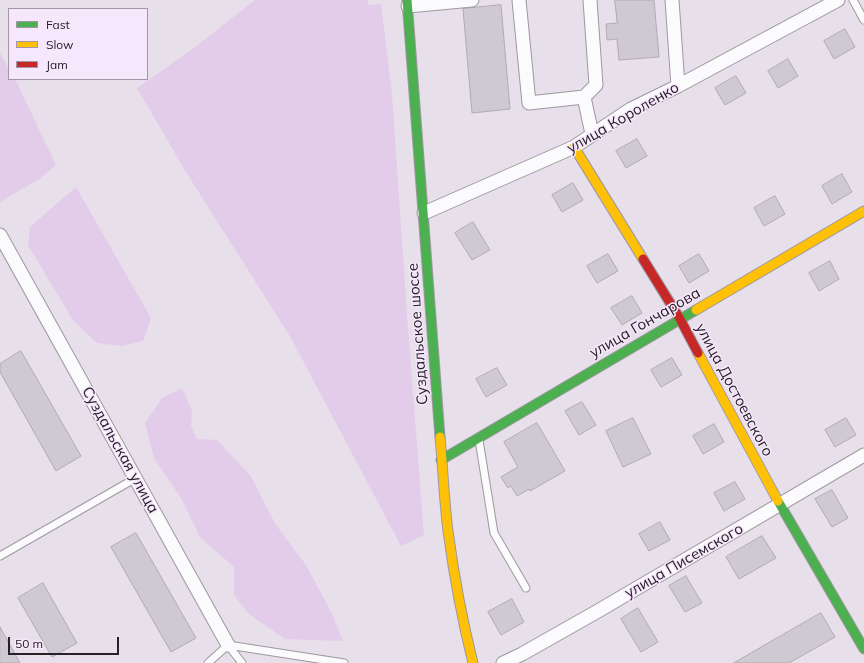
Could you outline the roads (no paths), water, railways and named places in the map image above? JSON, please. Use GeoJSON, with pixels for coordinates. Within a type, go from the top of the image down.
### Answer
{"type":"FeatureCollection","features":[{"type":"Feature","properties":{"kind":"street"},"geometry":{"type":"LineString","coordinates":[[408,3],[472,0]]}},
{"type":"Feature","properties":{"kind":"street"},"geometry":{"type":"LineString","coordinates":[[519,0],[529,103],[584,97],[596,85],[590,0]]}},
{"type":"Feature","properties":{"kind":"street"},"geometry":{"type":"LineString","coordinates":[[672,0],[678,86]]}},
{"type":"Feature","properties":{"kind":"street","name":"улица Короленко"},"geometry":{"type":"LineString","coordinates":[[424,213],[574,147],[631,109],[678,86],[838,0]]}},
{"type":"Feature","properties":{"kind":"street","name":"Суздальское шоссе"},"geometry":{"type":"LineString","coordinates":[[408,3],[441,460],[450,548],[463,622],[473,663]]}},
{"type":"Feature","properties":{"kind":"street"},"geometry":{"type":"LineString","coordinates":[[584,97],[592,134]]}},
{"type":"Feature","properties":{"kind":"street","name":"улица Достоевского"},"geometry":{"type":"LineString","coordinates":[[574,147],[680,319],[780,505],[864,649]]}},
{"type":"Feature","properties":{"kind":"street","name":"улица Гончарова"},"geometry":{"type":"LineString","coordinates":[[441,460],[864,211]]}},
{"type":"Feature","properties":{"kind":"street","name":"Суздальская улица"},"geometry":{"type":"LineString","coordinates":[[0,235],[228,645]]}},
{"type":"Feature","properties":{"kind":"street","name":"улица Писемского"},"geometry":{"type":"LineString","coordinates":[[503,663],[522,654],[598,611],[864,455]]}},
{"type":"Feature","properties":{"kind":"lane"},"geometry":{"type":"LineString","coordinates":[[853,0],[864,20]]}},
{"type":"Feature","properties":{"kind":"lane"},"geometry":{"type":"LineString","coordinates":[[479,438],[494,533],[526,588]]}},
{"type":"Feature","properties":{"kind":"lane"},"geometry":{"type":"LineString","coordinates":[[0,556],[136,478]]}},
{"type":"Feature","properties":{"kind":"lane"},"geometry":{"type":"LineString","coordinates":[[208,663],[228,645],[344,663]]}},
{"type":"Feature","properties":{"kind":"lane","name":"Суздальская улица"},"geometry":{"type":"LineString","coordinates":[[228,645],[242,663]]}}]}
